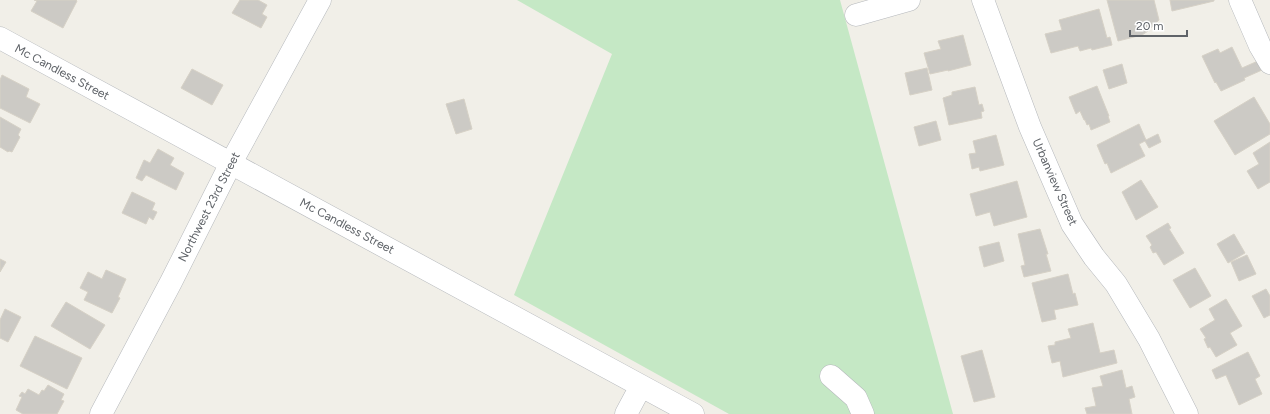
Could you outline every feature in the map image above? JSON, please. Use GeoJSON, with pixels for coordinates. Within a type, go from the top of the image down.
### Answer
{"type":"FeatureCollection","features":[{"type":"Feature","properties":{"kind":"street","name":"Northwest 23rd Street"},"geometry":{"type":"LineString","coordinates":[[101,414],[171,282],[231,163],[320,0]]}},
{"type":"Feature","properties":{"kind":"street"},"geometry":{"type":"LineString","coordinates":[[856,15],[909,0]]}},
{"type":"Feature","properties":{"kind":"street","name":"Urbanview Street"},"geometry":{"type":"LineString","coordinates":[[983,0],[1030,127],[1072,224],[1094,257],[1116,284],[1149,339],[1187,414]]}},
{"type":"Feature","properties":{"kind":"street"},"geometry":{"type":"LineString","coordinates":[[1240,0],[1260,46],[1270,63]]}},
{"type":"Feature","properties":{"kind":"street","name":"Mc Candless Street"},"geometry":{"type":"LineString","coordinates":[[0,38],[693,414]]}},
{"type":"Feature","properties":{"kind":"street"},"geometry":{"type":"LineString","coordinates":[[831,376],[856,398],[863,414]]}},
{"type":"Feature","properties":{"kind":"street"},"geometry":{"type":"LineString","coordinates":[[626,414],[641,386]]}},
{"type":"Feature","properties":{"kind":"green space"},"geometry":{"type":"Polygon","coordinates":[[[517,0],[840,0],[953,414],[729,414],[514,295],[612,54],[517,0]]]}},
{"type":"Feature","properties":{"kind":"building"},"geometry":{"type":"Polygon","coordinates":[[[34,0],[77,1],[63,28],[31,11],[37,1],[34,0]]]}},
{"type":"Feature","properties":{"kind":"building"},"geometry":{"type":"Polygon","coordinates":[[[240,0],[258,0],[267,5],[262,14],[267,17],[261,28],[232,13],[240,0]]]}},
{"type":"Feature","properties":{"kind":"building"},"geometry":{"type":"Polygon","coordinates":[[[1107,0],[1154,0],[1159,20],[1142,35],[1118,41],[1107,0]]]}},
{"type":"Feature","properties":{"kind":"building"},"geometry":{"type":"Polygon","coordinates":[[[1170,0],[1214,0],[1214,1],[1172,11],[1170,0]]]}},
{"type":"Feature","properties":{"kind":"building"},"geometry":{"type":"Polygon","coordinates":[[[1099,9],[1107,38],[1110,37],[1112,45],[1092,50],[1091,48],[1080,51],[1078,46],[1051,53],[1045,34],[1062,30],[1059,20],[1099,9]]]}},
{"type":"Feature","properties":{"kind":"building"},"geometry":{"type":"Polygon","coordinates":[[[963,35],[971,65],[930,74],[924,53],[941,49],[938,41],[963,35]]]}},
{"type":"Feature","properties":{"kind":"building"},"geometry":{"type":"Polygon","coordinates":[[[1232,47],[1242,68],[1258,61],[1262,70],[1221,91],[1216,82],[1215,83],[1202,56],[1218,49],[1220,53],[1232,47]]]}},
{"type":"Feature","properties":{"kind":"building"},"geometry":{"type":"Polygon","coordinates":[[[1122,64],[1127,83],[1109,89],[1103,70],[1122,64]]]}},
{"type":"Feature","properties":{"kind":"building"},"geometry":{"type":"Polygon","coordinates":[[[927,68],[932,90],[910,95],[905,73],[927,68]]]}},
{"type":"Feature","properties":{"kind":"building"},"geometry":{"type":"Polygon","coordinates":[[[192,69],[223,85],[212,105],[181,88],[192,69]]]}},
{"type":"Feature","properties":{"kind":"building"},"geometry":{"type":"Polygon","coordinates":[[[2,75],[29,89],[26,97],[40,104],[30,123],[0,108],[0,80],[2,75]]]}},
{"type":"Feature","properties":{"kind":"building"},"geometry":{"type":"Polygon","coordinates":[[[1097,86],[1110,122],[1091,130],[1089,124],[1087,125],[1080,111],[1076,114],[1069,97],[1097,86]]]}},
{"type":"Feature","properties":{"kind":"building"},"geometry":{"type":"Polygon","coordinates":[[[975,87],[979,105],[982,104],[984,111],[981,112],[982,118],[949,125],[943,98],[952,95],[952,92],[975,87]]]}},
{"type":"Feature","properties":{"kind":"building"},"geometry":{"type":"Polygon","coordinates":[[[1254,97],[1270,124],[1270,134],[1235,155],[1214,121],[1254,97]]]}},
{"type":"Feature","properties":{"kind":"building"},"geometry":{"type":"Polygon","coordinates":[[[464,99],[472,129],[456,134],[446,104],[464,99]]]}},
{"type":"Feature","properties":{"kind":"building"},"geometry":{"type":"Polygon","coordinates":[[[0,117],[21,129],[18,135],[20,137],[12,152],[8,152],[0,147],[0,117]]]}},
{"type":"Feature","properties":{"kind":"building"},"geometry":{"type":"Polygon","coordinates":[[[936,121],[941,140],[919,146],[914,127],[936,121]]]}},
{"type":"Feature","properties":{"kind":"building"},"geometry":{"type":"Polygon","coordinates":[[[1139,124],[1146,140],[1158,134],[1161,142],[1149,148],[1145,141],[1139,144],[1145,156],[1111,173],[1107,163],[1105,164],[1097,145],[1139,124]]]}},
{"type":"Feature","properties":{"kind":"building"},"geometry":{"type":"Polygon","coordinates":[[[996,135],[1004,165],[980,171],[979,167],[972,169],[969,154],[976,153],[973,141],[996,135]]]}},
{"type":"Feature","properties":{"kind":"building"},"geometry":{"type":"Polygon","coordinates":[[[1270,142],[1270,182],[1258,189],[1247,171],[1259,164],[1253,153],[1270,142]]]}},
{"type":"Feature","properties":{"kind":"building"},"geometry":{"type":"Polygon","coordinates":[[[158,149],[174,158],[170,165],[184,173],[176,190],[146,175],[142,181],[136,178],[144,160],[150,163],[158,149]]]}},
{"type":"Feature","properties":{"kind":"building"},"geometry":{"type":"Polygon","coordinates":[[[1141,180],[1158,207],[1136,220],[1122,192],[1141,180]]]}},
{"type":"Feature","properties":{"kind":"building"},"geometry":{"type":"Polygon","coordinates":[[[1017,181],[1027,217],[994,226],[990,212],[976,216],[970,194],[1017,181]]]}},
{"type":"Feature","properties":{"kind":"building"},"geometry":{"type":"Polygon","coordinates":[[[132,192],[155,203],[152,210],[157,212],[153,220],[149,217],[146,224],[122,213],[132,192]]]}},
{"type":"Feature","properties":{"kind":"building"},"geometry":{"type":"Polygon","coordinates":[[[1168,223],[1171,228],[1169,229],[1184,253],[1164,265],[1156,252],[1153,253],[1150,247],[1152,245],[1146,236],[1168,223]]]}},
{"type":"Feature","properties":{"kind":"building"},"geometry":{"type":"Polygon","coordinates":[[[1040,229],[1048,254],[1046,254],[1051,271],[1024,277],[1021,266],[1025,265],[1018,234],[1040,229]]]}},
{"type":"Feature","properties":{"kind":"building"},"geometry":{"type":"Polygon","coordinates":[[[1234,234],[1245,253],[1228,263],[1217,244],[1234,234]]]}},
{"type":"Feature","properties":{"kind":"building"},"geometry":{"type":"Polygon","coordinates":[[[999,242],[1004,261],[984,267],[979,247],[999,242]]]}},
{"type":"Feature","properties":{"kind":"building"},"geometry":{"type":"Polygon","coordinates":[[[1247,255],[1256,274],[1239,281],[1231,262],[1247,255]]]}},
{"type":"Feature","properties":{"kind":"building"},"geometry":{"type":"Polygon","coordinates":[[[0,259],[6,262],[0,272],[0,259]]]}},
{"type":"Feature","properties":{"kind":"building"},"geometry":{"type":"Polygon","coordinates":[[[1195,268],[1211,296],[1190,308],[1173,280],[1195,268]]]}},
{"type":"Feature","properties":{"kind":"building"},"geometry":{"type":"Polygon","coordinates":[[[106,270],[126,279],[118,297],[120,298],[112,313],[84,300],[88,292],[80,288],[88,272],[102,279],[106,270]]]}},
{"type":"Feature","properties":{"kind":"building"},"geometry":{"type":"Polygon","coordinates":[[[1068,274],[1073,294],[1075,293],[1078,305],[1054,310],[1056,319],[1042,322],[1032,283],[1068,274]]]}},
{"type":"Feature","properties":{"kind":"building"},"geometry":{"type":"Polygon","coordinates":[[[1266,289],[1270,296],[1270,315],[1264,318],[1252,296],[1266,289]]]}},
{"type":"Feature","properties":{"kind":"building"},"geometry":{"type":"Polygon","coordinates":[[[1226,299],[1242,326],[1230,333],[1237,345],[1216,357],[1210,347],[1208,348],[1204,339],[1206,338],[1200,329],[1215,320],[1209,309],[1226,299]]]}},
{"type":"Feature","properties":{"kind":"building"},"geometry":{"type":"Polygon","coordinates":[[[66,302],[105,325],[90,349],[51,326],[66,302]]]}},
{"type":"Feature","properties":{"kind":"building"},"geometry":{"type":"Polygon","coordinates":[[[5,309],[21,317],[8,342],[0,338],[0,320],[5,309]]]}},
{"type":"Feature","properties":{"kind":"building"},"geometry":{"type":"Polygon","coordinates":[[[1093,323],[1100,353],[1114,350],[1117,363],[1063,377],[1060,361],[1052,363],[1048,346],[1055,345],[1055,342],[1071,338],[1068,329],[1093,323]]]}},
{"type":"Feature","properties":{"kind":"building"},"geometry":{"type":"Polygon","coordinates":[[[35,336],[82,358],[67,389],[20,366],[35,336]]]}},
{"type":"Feature","properties":{"kind":"building"},"geometry":{"type":"Polygon","coordinates":[[[982,350],[995,397],[974,402],[961,356],[982,350]]]}},
{"type":"Feature","properties":{"kind":"building"},"geometry":{"type":"Polygon","coordinates":[[[1248,352],[1260,376],[1255,379],[1262,394],[1239,405],[1226,375],[1216,379],[1212,370],[1248,352]]]}},
{"type":"Feature","properties":{"kind":"building"},"geometry":{"type":"Polygon","coordinates":[[[1122,370],[1126,388],[1132,386],[1135,397],[1129,399],[1132,414],[1087,414],[1085,408],[1096,406],[1092,388],[1103,386],[1100,376],[1122,370]]]}},
{"type":"Feature","properties":{"kind":"building"},"geometry":{"type":"Polygon","coordinates":[[[48,385],[64,394],[61,400],[64,401],[57,414],[23,414],[16,410],[22,397],[19,396],[22,392],[25,394],[28,389],[39,395],[48,385]]]}}]}
